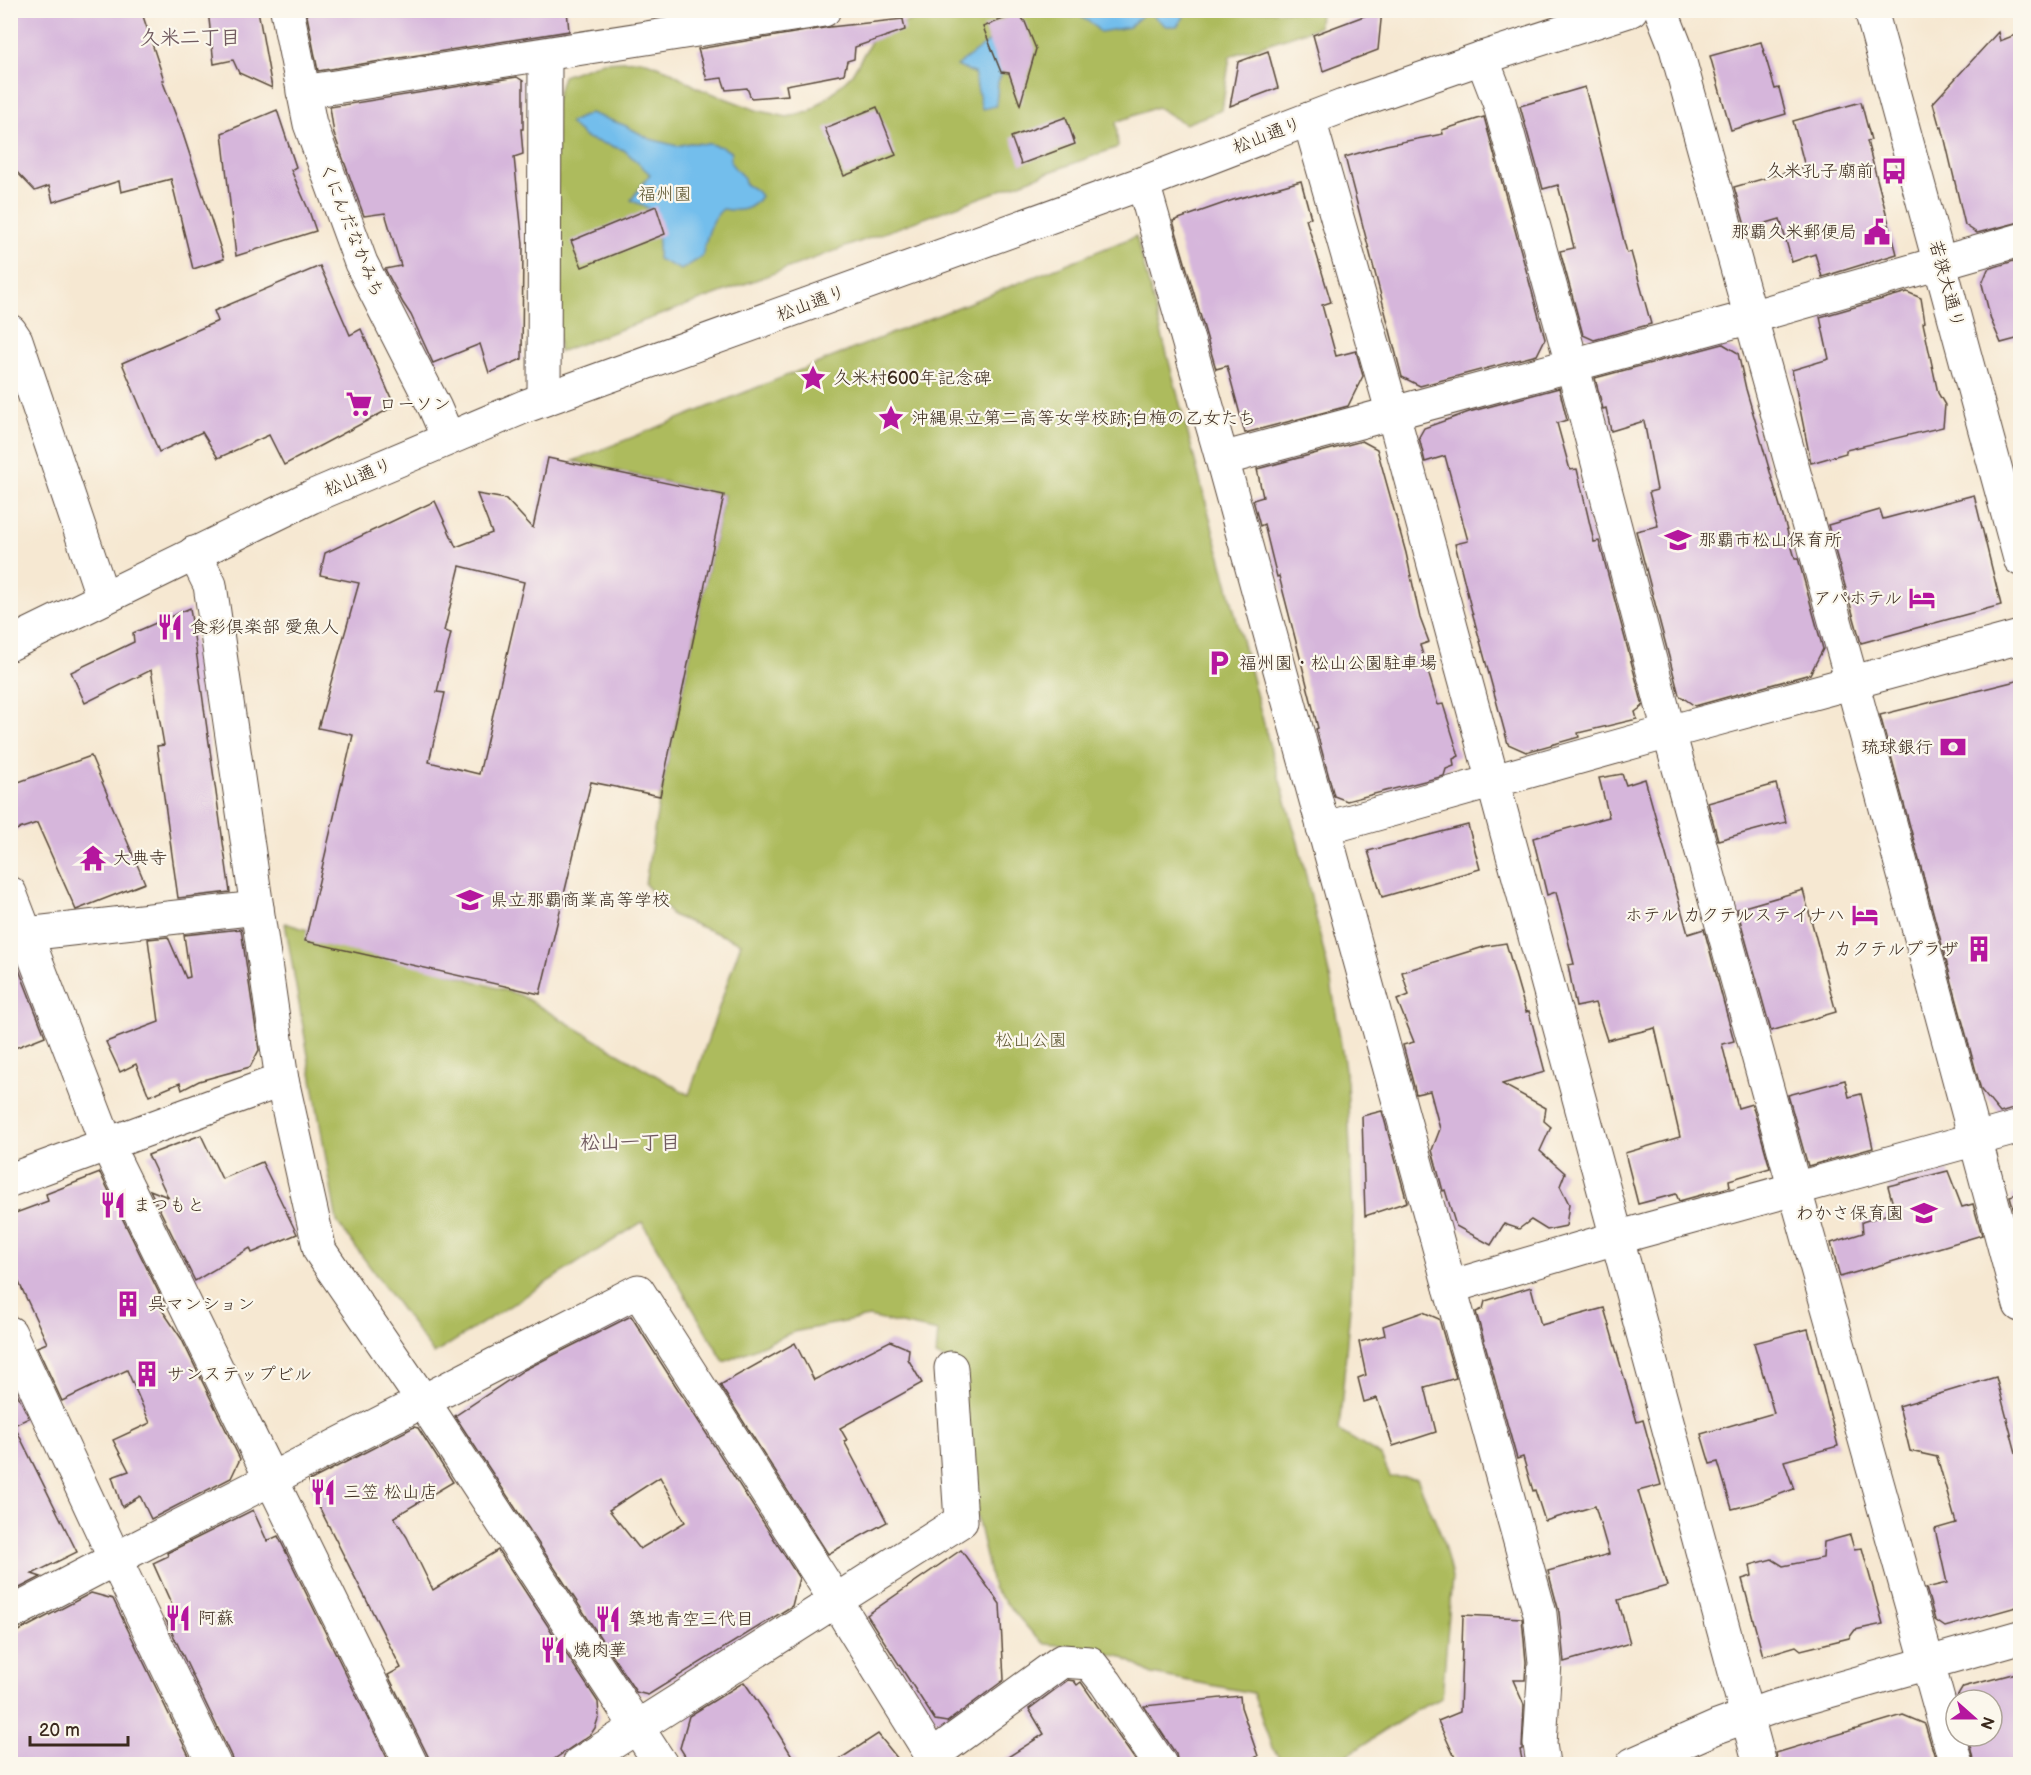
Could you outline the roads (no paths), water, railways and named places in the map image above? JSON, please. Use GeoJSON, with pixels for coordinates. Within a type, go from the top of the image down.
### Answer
{"type":"FeatureCollection","features":[{"type":"Feature","properties":{"kind":"street","name":"くにんだなかみち"},"geometry":{"type":"LineString","coordinates":[[287,10],[310,124],[362,263],[448,438]]}},
{"type":"Feature","properties":{"kind":"street"},"geometry":{"type":"LineString","coordinates":[[303,92],[545,55],[728,18],[824,10]]}},
{"type":"Feature","properties":{"kind":"street","name":"松山通り"},"geometry":{"type":"LineString","coordinates":[[10,644],[311,497],[544,399],[1143,183],[1343,106],[1632,10]]}},
{"type":"Feature","properties":{"kind":"street"},"geometry":{"type":"LineString","coordinates":[[1661,10],[1676,48],[1751,317],[2020,1305]]}},
{"type":"Feature","properties":{"kind":"street","name":"若狭大通り"},"geometry":{"type":"LineString","coordinates":[[1871,10],[2020,559]]}},
{"type":"Feature","properties":{"kind":"street"},"geometry":{"type":"LineString","coordinates":[[544,399],[545,55]]}},
{"type":"Feature","properties":{"kind":"street"},"geometry":{"type":"LineString","coordinates":[[1482,58],[1499,102],[1572,364],[1669,732],[1956,1764]]}},
{"type":"Feature","properties":{"kind":"street"},"geometry":{"type":"LineString","coordinates":[[1310,119],[1393,414],[1760,1764]]}},
{"type":"Feature","properties":{"kind":"street"},"geometry":{"type":"LineString","coordinates":[[1143,183],[1222,459],[1540,1614],[1545,1662],[1540,1744],[1544,1764]]}},
{"type":"Feature","properties":{"kind":"street"},"geometry":{"type":"LineString","coordinates":[[1222,459],[1751,317],[2020,240]]}},
{"type":"Feature","properties":{"kind":"street"},"geometry":{"type":"LineString","coordinates":[[10,331],[16,340],[103,598]]}},
{"type":"Feature","properties":{"kind":"street"},"geometry":{"type":"LineString","coordinates":[[194,553],[210,585],[282,1080],[320,1251],[423,1401],[661,1764]]}},
{"type":"Feature","properties":{"kind":"street"},"geometry":{"type":"LineString","coordinates":[[1323,829],[2020,637]]}},
{"type":"Feature","properties":{"kind":"street"},"geometry":{"type":"LineString","coordinates":[[10,892],[107,1144],[411,1764]]}},
{"type":"Feature","properties":{"kind":"street"},"geometry":{"type":"LineString","coordinates":[[26,934],[257,908]]}},
{"type":"Feature","properties":{"kind":"street"},"geometry":{"type":"LineString","coordinates":[[10,1180],[282,1080]]}},
{"type":"Feature","properties":{"kind":"street"},"geometry":{"type":"LineString","coordinates":[[1450,1287],[1616,1238],[2020,1127]]}},
{"type":"Feature","properties":{"kind":"street"},"geometry":{"type":"LineString","coordinates":[[10,1614],[638,1291],[935,1760],[1062,1661],[1090,1663],[1160,1764]]}},
{"type":"Feature","properties":{"kind":"street"},"geometry":{"type":"LineString","coordinates":[[10,1333],[214,1764]]}},
{"type":"Feature","properties":{"kind":"street"},"geometry":{"type":"LineString","coordinates":[[579,1764],[962,1521],[951,1368]]}},
{"type":"Feature","properties":{"kind":"street"},"geometry":{"type":"LineString","coordinates":[[1633,1764],[1746,1716],[2020,1636]]}},
{"type":"Feature","properties":{"kind":"water"},"geometry":{"type":"Polygon","coordinates":[[[1060,11],[1147,11],[1129,27],[1100,32],[1078,15],[1070,17],[1060,11]]]}},
{"type":"Feature","properties":{"kind":"water"},"geometry":{"type":"Polygon","coordinates":[[[1147,11],[1181,11],[1184,17],[1177,26],[1166,26],[1147,11]]]}},
{"type":"Feature","properties":{"kind":"water"},"geometry":{"type":"Polygon","coordinates":[[[995,37],[1008,59],[998,82],[996,106],[982,109],[974,73],[956,66],[995,37]]]}},
{"type":"Feature","properties":{"kind":"water"},"geometry":{"type":"Polygon","coordinates":[[[590,113],[624,125],[650,139],[677,146],[689,143],[722,147],[731,152],[732,164],[744,178],[745,184],[761,196],[754,205],[745,209],[723,209],[712,224],[702,257],[681,270],[658,259],[657,234],[650,209],[631,200],[650,174],[624,150],[586,138],[569,123],[590,113]]]}},
{"type":"Feature","properties":{"kind":"place","name":"久米孔子廟前"},"geometry":{"type":"Point","coordinates":[1894,171]}},
{"type":"Feature","properties":{"kind":"place","name":"那覇久米郵便局"},"geometry":{"type":"Point","coordinates":[1877,232]}},
{"type":"Feature","properties":{"kind":"place","name":"久米村600年記念碑"},"geometry":{"type":"Point","coordinates":[813,378]}},
{"type":"Feature","properties":{"kind":"place","name":"ローソン"},"geometry":{"type":"Point","coordinates":[359,404]}},
{"type":"Feature","properties":{"kind":"place","name":"沖縄県立第二高等女学校跡;白梅の乙女たち"},"geometry":{"type":"Point","coordinates":[891,418]}},
{"type":"Feature","properties":{"kind":"place","name":"那覇市松山保育所"},"geometry":{"type":"Point","coordinates":[1678,540]}},
{"type":"Feature","properties":{"kind":"place","name":"アパホテル"},"geometry":{"type":"Point","coordinates":[1922,598]}},
{"type":"Feature","properties":{"kind":"place","name":"食彩倶楽部 愛魚人"},"geometry":{"type":"Point","coordinates":[170,627]}},
{"type":"Feature","properties":{"kind":"place","name":"福州園・松山公園駐車場"},"geometry":{"type":"Point","coordinates":[1219,663]}},
{"type":"Feature","properties":{"kind":"place","name":"琉球銀行"},"geometry":{"type":"Point","coordinates":[1953,747]}},
{"type":"Feature","properties":{"kind":"place","name":"大典寺"},"geometry":{"type":"Point","coordinates":[93,858]}},
{"type":"Feature","properties":{"kind":"place","name":"県立那覇商業高等学校"},"geometry":{"type":"Point","coordinates":[470,900]}},
{"type":"Feature","properties":{"kind":"place","name":"ホテル カクテルステイナハ"},"geometry":{"type":"Point","coordinates":[1865,915]}},
{"type":"Feature","properties":{"kind":"place","name":"カクテルプラザ"},"geometry":{"type":"Point","coordinates":[1979,949]}},
{"type":"Feature","properties":{"kind":"place","name":"まつもと"},"geometry":{"type":"Point","coordinates":[113,1205]}},
{"type":"Feature","properties":{"kind":"place","name":"わかさ保育園"},"geometry":{"type":"Point","coordinates":[1924,1213]}},
{"type":"Feature","properties":{"kind":"place","name":"呉マンション"},"geometry":{"type":"Point","coordinates":[128,1304]}},
{"type":"Feature","properties":{"kind":"place","name":"サンステップビル"},"geometry":{"type":"Point","coordinates":[147,1374]}},
{"type":"Feature","properties":{"kind":"place","name":"三笠 松山店"},"geometry":{"type":"Point","coordinates":[323,1492]}},
{"type":"Feature","properties":{"kind":"place","name":"阿蘇"},"geometry":{"type":"Point","coordinates":[178,1618]}},
{"type":"Feature","properties":{"kind":"place","name":"築地青空三代目"},"geometry":{"type":"Point","coordinates":[608,1619]}},
{"type":"Feature","properties":{"kind":"place","name":"燒肉華"},"geometry":{"type":"Point","coordinates":[553,1650]}},
{"type":"Feature","properties":{"kind":"district","name":"久米二丁目"},"geometry":{"type":"Point","coordinates":[190,37]}},
{"type":"Feature","properties":{"kind":"district","name":"松山一丁目"},"geometry":{"type":"Point","coordinates":[630,1142]}},
{"type":"Feature","properties":{"kind":"park label","name":"福州園"},"geometry":{"type":"Point","coordinates":[665,194]}},
{"type":"Feature","properties":{"kind":"park label","name":"松山公園"},"geometry":{"type":"Point","coordinates":[1031,1040]}}]}
